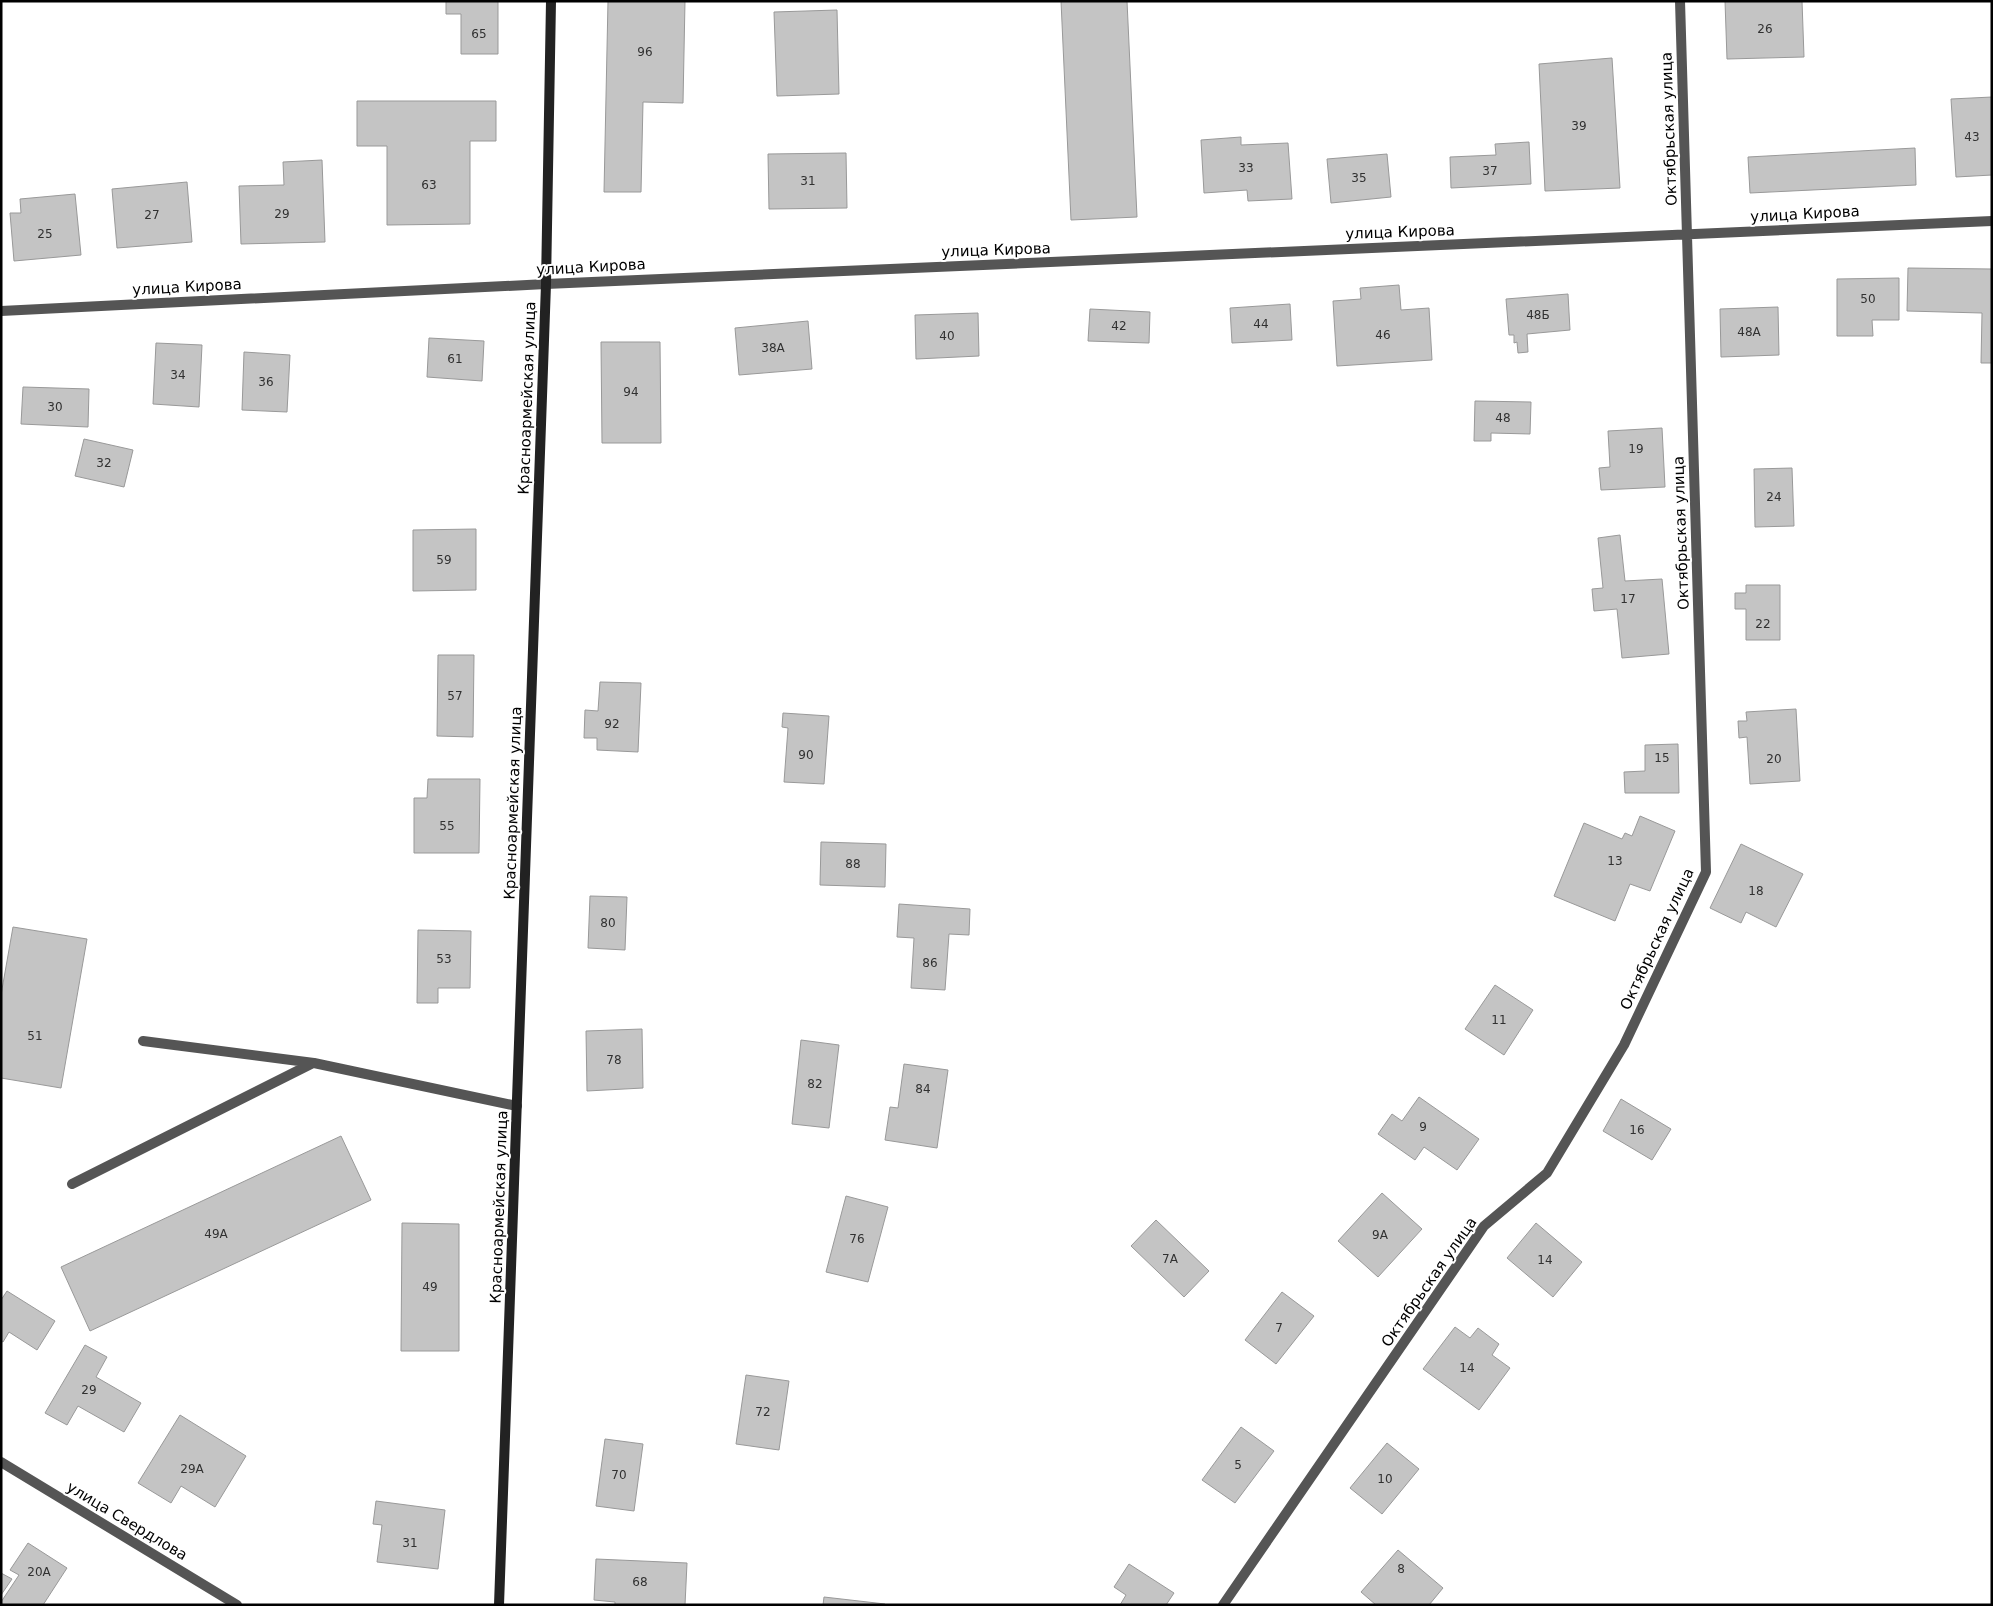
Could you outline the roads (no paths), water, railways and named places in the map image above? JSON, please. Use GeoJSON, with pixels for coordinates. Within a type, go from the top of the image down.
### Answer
{"type":"FeatureCollection","features":[{"type":"Feature","properties":{"kind":"main road","name":"Красноармейская улица"},"geometry":{"type":"LineString","coordinates":[[499,1605],[546,284],[552,1]]}},
{"type":"Feature","properties":{"kind":"street","name":"Октябрьская улица"},"geometry":{"type":"LineString","coordinates":[[1223,1605],[1484,1226],[1547,1173],[1624,1045],[1706,872],[1680,1]]}},
{"type":"Feature","properties":{"kind":"street","name":"улица Кирова"},"geometry":{"type":"LineString","coordinates":[[1,311],[546,284],[1992,221]]}},
{"type":"Feature","properties":{"kind":"street"},"geometry":{"type":"LineString","coordinates":[[143,1041],[314,1063],[517,1106]]}},
{"type":"Feature","properties":{"kind":"street"},"geometry":{"type":"LineString","coordinates":[[72,1184],[314,1063]]}},
{"type":"Feature","properties":{"kind":"street","name":"улица Свердлова"},"geometry":{"type":"LineString","coordinates":[[1,1462],[237,1605]]}}]}
